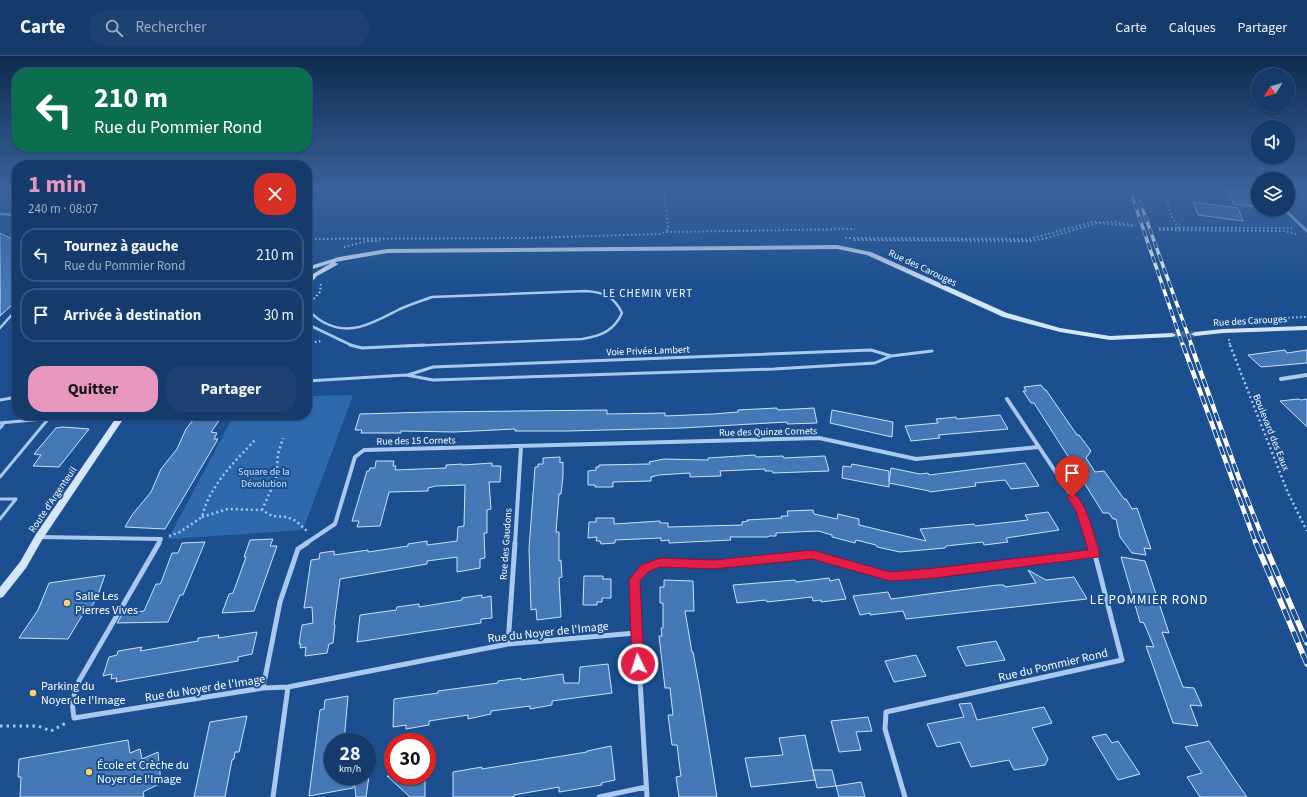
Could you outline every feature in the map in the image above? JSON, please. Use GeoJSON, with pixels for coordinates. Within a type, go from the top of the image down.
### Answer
{"type":"FeatureCollection","features":[{"type":"Feature","properties":{"kind":"main road","name":"Rue des Carouges"},"geometry":{"type":"LineString","coordinates":[[312,268],[348,258],[387,251],[849,248],[869,253],[1005,315],[1030,323],[1060,330],[1110,338],[1172,335]]}},
{"type":"Feature","properties":{"kind":"main road","name":"Rue des Carouges"},"geometry":{"type":"LineString","coordinates":[[312,278],[315,275],[348,258]]}},
{"type":"Feature","properties":{"kind":"main road","name":"Rue des Carouges"},"geometry":{"type":"LineString","coordinates":[[1195,334],[1223,330],[1307,328]]}},
{"type":"Feature","properties":{"kind":"main road","name":"Route d'Argenteuil"},"geometry":{"type":"LineString","coordinates":[[0,594],[23,565],[39,537],[119,420]]}},
{"type":"Feature","properties":{"kind":"street"},"geometry":{"type":"LineString","coordinates":[[1281,379],[1307,375]]}},
{"type":"Feature","properties":{"kind":"street","name":"Rue du Pommier Rond"},"geometry":{"type":"LineString","coordinates":[[905,797],[885,729],[886,712],[1122,660],[1095,554],[1081,510],[1007,399]]}},
{"type":"Feature","properties":{"kind":"street","name":"Rue des Quinze Cornets"},"geometry":{"type":"LineString","coordinates":[[521,446],[819,438],[916,459],[1038,447]]}},
{"type":"Feature","properties":{"kind":"street","name":"Rue des 15 Cornets"},"geometry":{"type":"LineString","coordinates":[[263,688],[280,602],[298,549],[335,524],[354,457],[364,450],[521,446]]}},
{"type":"Feature","properties":{"kind":"street","name":"Rue des Gaudons"},"geometry":{"type":"LineString","coordinates":[[508,644],[521,446]]}},
{"type":"Feature","properties":{"kind":"street"},"geometry":{"type":"LineString","coordinates":[[39,537],[161,539],[86,667],[74,693],[72,702],[74,718]]}},
{"type":"Feature","properties":{"kind":"street"},"geometry":{"type":"LineString","coordinates":[[647,797],[634,580],[644,568],[660,562],[714,564],[812,554],[890,576],[935,573],[1095,554]]}},
{"type":"Feature","properties":{"kind":"street","name":"Rue du Noyer de l'Image"},"geometry":{"type":"LineString","coordinates":[[74,718],[263,688],[288,687],[508,644],[636,633]]}},
{"type":"Feature","properties":{"kind":"street"},"geometry":{"type":"LineString","coordinates":[[273,797],[288,687]]}},
{"type":"Feature","properties":{"kind":"street"},"geometry":{"type":"LineString","coordinates":[[599,797],[646,787]]}},
{"type":"Feature","properties":{"kind":"lane"},"geometry":{"type":"LineString","coordinates":[[312,314],[337,329],[348,330],[365,328],[418,301],[432,297],[585,291],[597,292],[611,297],[618,304],[622,313],[619,322],[611,330],[602,335],[581,339],[362,348],[353,346],[312,326]]}},
{"type":"Feature","properties":{"kind":"lane"},"geometry":{"type":"LineString","coordinates":[[0,328],[12,315]]}},
{"type":"Feature","properties":{"kind":"lane","name":"Voie Privée Lambert"},"geometry":{"type":"LineString","coordinates":[[406,376],[433,367],[863,350],[871,350],[891,356]]}},
{"type":"Feature","properties":{"kind":"lane","name":"Voie Privée Lambert"},"geometry":{"type":"LineString","coordinates":[[312,381],[406,376],[433,380],[774,369],[875,363],[891,356],[932,351]]}},
{"type":"Feature","properties":{"kind":"lane"},"geometry":{"type":"LineString","coordinates":[[0,400],[12,398]]}},
{"type":"Feature","properties":{"kind":"lane"},"geometry":{"type":"LineString","coordinates":[[0,423],[27,420]]}},
{"type":"Feature","properties":{"kind":"lane"},"geometry":{"type":"LineString","coordinates":[[0,477],[47,420]]}},
{"type":"Feature","properties":{"kind":"lane"},"geometry":{"type":"LineString","coordinates":[[0,428],[5,422]]}},
{"type":"Feature","properties":{"kind":"lane"},"geometry":{"type":"LineString","coordinates":[[0,499],[16,499],[0,519]]}},
{"type":"Feature","properties":{"kind":"path"},"geometry":{"type":"LineString","coordinates":[[665,232],[668,228],[668,225]]}},
{"type":"Feature","properties":{"kind":"path"},"geometry":{"type":"LineString","coordinates":[[1176,225],[1179,230]]}},
{"type":"Feature","properties":{"kind":"path"},"geometry":{"type":"LineString","coordinates":[[1179,230],[1290,229],[1293,226]]}},
{"type":"Feature","properties":{"kind":"path"},"geometry":{"type":"LineString","coordinates":[[312,238],[380,240],[599,237],[660,234],[665,232],[855,229]]}},
{"type":"Feature","properties":{"kind":"path"},"geometry":{"type":"LineString","coordinates":[[1159,229],[1285,231],[1294,233]]}},
{"type":"Feature","properties":{"kind":"path"},"geometry":{"type":"LineString","coordinates":[[312,300],[320,292],[322,286],[318,277]]}},
{"type":"Feature","properties":{"kind":"path","name":"Boulevard des Eaux"},"geometry":{"type":"LineString","coordinates":[[1228,336],[1230,347],[1288,493],[1307,531]]}},
{"type":"Feature","properties":{"kind":"path"},"geometry":{"type":"LineString","coordinates":[[312,343],[323,341]]}},
{"type":"Feature","properties":{"kind":"path"},"geometry":{"type":"LineString","coordinates":[[262,510],[276,479],[276,466],[283,438]]}},
{"type":"Feature","properties":{"kind":"path"},"geometry":{"type":"LineString","coordinates":[[202,517],[204,508],[226,470],[256,439]]}},
{"type":"Feature","properties":{"kind":"path"},"geometry":{"type":"LineString","coordinates":[[161,539],[180,532],[202,517],[228,509],[262,510],[272,516],[287,517],[296,521],[314,538]]}},
{"type":"Feature","properties":{"kind":"path"},"geometry":{"type":"LineString","coordinates":[[0,726],[38,726],[51,731],[74,718]]}},
{"type":"Feature","properties":{"kind":"green space","name":"Square de la Dévolution"},"geometry":{"type":"Polygon","coordinates":[[[353,395],[303,530],[168,539],[231,420],[312,420],[312,396],[353,395]]]}},
{"type":"Feature","properties":{"kind":"building"},"geometry":{"type":"Polygon","coordinates":[[[0,233],[10,238],[12,237],[12,305],[0,316],[0,233]]]}},
{"type":"Feature","properties":{"kind":"building"},"geometry":{"type":"Polygon","coordinates":[[[1285,350],[1287,353],[1307,350],[1307,363],[1261,367],[1248,355],[1285,350]]]}},
{"type":"Feature","properties":{"kind":"building"},"geometry":{"type":"Polygon","coordinates":[[[1041,385],[1077,435],[1079,435],[1091,451],[1086,458],[1095,472],[1104,471],[1132,509],[1137,508],[1151,549],[1144,548],[1146,555],[1132,553],[1120,537],[1116,519],[1113,519],[1109,513],[1103,513],[1069,462],[1071,461],[1034,403],[1031,403],[1023,391],[1026,391],[1024,387],[1041,385]]]}},
{"type":"Feature","properties":{"kind":"building"},"geometry":{"type":"Polygon","coordinates":[[[1307,399],[1307,427],[1280,401],[1307,399]]]}},
{"type":"Feature","properties":{"kind":"building"},"geometry":{"type":"Polygon","coordinates":[[[777,408],[778,410],[814,408],[817,423],[787,424],[787,422],[682,428],[568,431],[515,431],[515,429],[454,432],[401,431],[401,433],[361,433],[362,430],[355,430],[360,414],[607,410],[607,414],[665,413],[665,416],[713,414],[738,412],[738,410],[777,408]]]}},
{"type":"Feature","properties":{"kind":"building"},"geometry":{"type":"Polygon","coordinates":[[[832,410],[893,422],[892,437],[830,423],[832,410]]]}},
{"type":"Feature","properties":{"kind":"building"},"geometry":{"type":"Polygon","coordinates":[[[1000,415],[1008,429],[938,435],[940,438],[911,441],[905,426],[938,423],[936,419],[956,417],[957,419],[1000,415]]]}},
{"type":"Feature","properties":{"kind":"building"},"geometry":{"type":"Polygon","coordinates":[[[193,420],[219,420],[211,432],[217,433],[214,439],[218,439],[165,529],[125,527],[132,515],[151,492],[161,469],[177,449],[186,429],[193,420]]]}},
{"type":"Feature","properties":{"kind":"building"},"geometry":{"type":"Polygon","coordinates":[[[63,427],[89,429],[59,467],[33,466],[41,455],[34,454],[56,428],[63,427]]]}},
{"type":"Feature","properties":{"kind":"building"},"geometry":{"type":"Polygon","coordinates":[[[755,455],[756,457],[783,456],[784,458],[825,456],[829,471],[773,473],[772,471],[765,471],[765,469],[720,471],[721,476],[690,477],[690,473],[659,475],[651,477],[651,481],[613,482],[613,487],[595,487],[595,485],[588,485],[588,471],[596,470],[596,467],[599,467],[599,465],[650,464],[649,462],[664,459],[708,460],[708,458],[755,455]]]}},
{"type":"Feature","properties":{"kind":"building"},"geometry":{"type":"Polygon","coordinates":[[[560,457],[560,463],[563,462],[563,476],[561,494],[559,494],[556,532],[559,532],[559,561],[561,560],[562,577],[559,578],[561,617],[537,620],[536,609],[531,610],[529,549],[535,467],[538,467],[538,464],[543,464],[543,458],[560,457]]]}},
{"type":"Feature","properties":{"kind":"building"},"geometry":{"type":"Polygon","coordinates":[[[376,461],[394,461],[393,466],[396,466],[395,470],[446,468],[446,465],[462,464],[492,463],[492,466],[501,466],[500,482],[489,482],[491,509],[487,510],[487,533],[484,533],[485,558],[480,559],[480,568],[457,572],[457,557],[427,561],[427,564],[340,579],[333,643],[329,644],[327,653],[305,656],[306,647],[300,648],[301,644],[299,644],[302,625],[313,623],[312,607],[304,608],[311,560],[319,559],[320,553],[334,551],[334,555],[408,546],[408,544],[427,541],[427,545],[457,541],[458,527],[464,526],[465,485],[436,486],[428,488],[428,491],[389,492],[380,526],[357,527],[359,521],[352,521],[367,471],[369,471],[370,468],[375,468],[376,461]]]}},
{"type":"Feature","properties":{"kind":"building"},"geometry":{"type":"Polygon","coordinates":[[[1025,463],[1039,486],[1011,489],[1005,480],[975,483],[976,486],[930,492],[889,483],[889,487],[842,478],[843,466],[851,467],[852,464],[889,471],[889,482],[891,468],[920,474],[928,473],[929,475],[1025,463]]]}},
{"type":"Feature","properties":{"kind":"building"},"geometry":{"type":"Polygon","coordinates":[[[813,510],[814,514],[837,519],[838,514],[859,519],[859,525],[926,541],[920,529],[974,524],[975,526],[1028,520],[1025,515],[1048,512],[1059,530],[1006,538],[1008,542],[984,545],[983,542],[946,546],[945,548],[900,552],[877,547],[876,545],[856,540],[855,543],[832,537],[832,535],[818,531],[776,533],[776,536],[768,537],[730,537],[731,540],[669,543],[669,540],[661,541],[661,538],[615,540],[615,543],[601,544],[600,541],[596,541],[597,537],[588,538],[589,522],[596,522],[596,518],[614,518],[614,524],[660,521],[660,523],[668,523],[668,527],[742,525],[742,522],[748,521],[747,520],[782,518],[781,516],[788,516],[787,511],[813,510]]]}},
{"type":"Feature","properties":{"kind":"building"},"geometry":{"type":"Polygon","coordinates":[[[273,539],[270,546],[277,546],[254,611],[222,613],[229,594],[233,593],[246,557],[244,557],[250,540],[273,539]]]}},
{"type":"Feature","properties":{"kind":"building"},"geometry":{"type":"Polygon","coordinates":[[[205,542],[183,595],[180,595],[168,622],[117,623],[123,613],[144,611],[156,584],[160,584],[162,580],[172,553],[178,553],[182,543],[205,542]]]}},
{"type":"Feature","properties":{"kind":"building"},"geometry":{"type":"Polygon","coordinates":[[[1121,557],[1145,561],[1169,633],[1162,632],[1183,687],[1194,688],[1202,706],[1190,705],[1198,726],[1173,723],[1146,646],[1154,647],[1144,623],[1140,622],[1121,557]]]}},
{"type":"Feature","properties":{"kind":"building"},"geometry":{"type":"Polygon","coordinates":[[[1028,570],[1046,580],[1074,577],[1087,599],[906,619],[903,611],[860,615],[853,596],[888,592],[891,599],[997,585],[1004,585],[1005,587],[1036,583],[1028,570]]]}},
{"type":"Feature","properties":{"kind":"building","name":"Salle Les Pierres Vives"},"geometry":{"type":"Polygon","coordinates":[[[105,575],[97,598],[90,609],[86,609],[68,639],[19,638],[38,610],[49,583],[105,575]]]}},
{"type":"Feature","properties":{"kind":"building"},"geometry":{"type":"Polygon","coordinates":[[[584,576],[603,576],[603,579],[611,579],[611,598],[602,598],[602,602],[597,602],[597,605],[583,605],[584,576]]]}},
{"type":"Feature","properties":{"kind":"building"},"geometry":{"type":"Polygon","coordinates":[[[829,578],[830,581],[839,579],[846,599],[821,602],[821,600],[813,601],[812,597],[767,602],[766,600],[737,603],[733,585],[795,580],[796,582],[829,578]]]}},
{"type":"Feature","properties":{"kind":"building"},"geometry":{"type":"Polygon","coordinates":[[[664,580],[693,581],[694,611],[685,611],[700,690],[717,797],[679,797],[676,777],[681,776],[677,745],[672,745],[668,715],[673,715],[670,688],[665,688],[659,636],[662,636],[661,628],[663,628],[663,603],[660,603],[660,587],[664,587],[664,580]]]}},
{"type":"Feature","properties":{"kind":"building"},"geometry":{"type":"Polygon","coordinates":[[[482,595],[482,598],[491,596],[492,618],[481,619],[481,623],[357,642],[360,615],[396,610],[397,607],[419,604],[419,607],[482,595]]]}},
{"type":"Feature","properties":{"kind":"building"},"geometry":{"type":"Polygon","coordinates":[[[257,632],[252,654],[238,657],[238,661],[116,682],[117,678],[111,679],[112,674],[103,676],[109,657],[117,655],[118,651],[142,647],[140,651],[198,641],[198,638],[219,635],[218,638],[257,632]]]}},
{"type":"Feature","properties":{"kind":"building"},"geometry":{"type":"Polygon","coordinates":[[[996,641],[1005,660],[966,666],[957,647],[996,641]]]}},
{"type":"Feature","properties":{"kind":"building"},"geometry":{"type":"Polygon","coordinates":[[[916,655],[926,676],[894,682],[885,661],[916,655]]]}},
{"type":"Feature","properties":{"kind":"building"},"geometry":{"type":"Polygon","coordinates":[[[608,664],[612,693],[552,701],[552,705],[530,709],[530,706],[491,711],[491,714],[468,719],[468,715],[429,721],[429,725],[406,729],[406,725],[393,727],[394,699],[438,693],[438,691],[498,683],[498,681],[521,678],[521,680],[563,674],[564,683],[579,683],[580,667],[608,664]]]}},
{"type":"Feature","properties":{"kind":"building"},"geometry":{"type":"Polygon","coordinates":[[[348,696],[345,733],[324,733],[324,785],[353,785],[353,788],[309,796],[320,710],[324,709],[325,700],[348,696]]]}},
{"type":"Feature","properties":{"kind":"building"},"geometry":{"type":"Polygon","coordinates":[[[971,703],[977,720],[1044,707],[1052,723],[1032,728],[1048,759],[1045,765],[1014,770],[1009,760],[971,767],[960,742],[937,747],[927,724],[964,717],[959,704],[971,703]]]}},
{"type":"Feature","properties":{"kind":"building"},"geometry":{"type":"Polygon","coordinates":[[[247,716],[239,752],[235,752],[234,759],[232,760],[225,797],[194,797],[210,722],[247,716]]]}},
{"type":"Feature","properties":{"kind":"building"},"geometry":{"type":"Polygon","coordinates":[[[868,717],[872,731],[856,732],[861,750],[839,752],[831,721],[868,717]]]}},
{"type":"Feature","properties":{"kind":"building"},"geometry":{"type":"Polygon","coordinates":[[[1106,734],[1112,743],[1118,741],[1140,774],[1118,780],[1092,737],[1106,734]]]}},
{"type":"Feature","properties":{"kind":"building"},"geometry":{"type":"Polygon","coordinates":[[[805,735],[815,780],[751,787],[745,758],[783,755],[779,738],[805,735]]]}},
{"type":"Feature","properties":{"kind":"building"},"geometry":{"type":"Polygon","coordinates":[[[128,740],[130,753],[140,749],[142,759],[158,752],[161,783],[143,792],[144,797],[20,797],[21,777],[18,777],[19,759],[128,740]]]}},
{"type":"Feature","properties":{"kind":"building"},"geometry":{"type":"Polygon","coordinates":[[[1209,741],[1247,797],[1200,797],[1187,777],[1202,773],[1185,747],[1209,741]]]}},
{"type":"Feature","properties":{"kind":"building"},"geometry":{"type":"Polygon","coordinates":[[[611,746],[615,780],[601,783],[602,785],[559,792],[559,787],[514,795],[514,797],[453,797],[453,772],[482,767],[482,769],[587,752],[611,746]]]}},
{"type":"Feature","properties":{"kind":"building"},"geometry":{"type":"Polygon","coordinates":[[[813,770],[832,770],[836,786],[817,788],[813,770]]]}},
{"type":"Feature","properties":{"kind":"building"},"geometry":{"type":"Polygon","coordinates":[[[861,782],[865,797],[839,797],[836,786],[861,782]]]}},
{"type":"Feature","properties":{"kind":"building"},"geometry":{"type":"Polygon","coordinates":[[[355,785],[368,785],[366,797],[356,797],[355,785]]]}},
{"type":"Feature","properties":{"kind":"building"},"geometry":{"type":"Polygon","coordinates":[[[397,785],[425,785],[425,797],[410,797],[397,785]]]}},
{"type":"Feature","properties":{"kind":"tunnel"},"geometry":{"type":"LineString","coordinates":[[1172,335],[1195,334]]}},
{"type":"Feature","properties":{"kind":"railway"},"geometry":{"type":"LineString","coordinates":[[1142,225],[1183,346]]}},
{"type":"Feature","properties":{"kind":"railway"},"geometry":{"type":"LineString","coordinates":[[1148,225],[1192,346]]}},
{"type":"Feature","properties":{"kind":"railway"},"geometry":{"type":"LineString","coordinates":[[1183,345],[1256,544]]}},
{"type":"Feature","properties":{"kind":"railway"},"geometry":{"type":"LineString","coordinates":[[1191,345],[1240,481],[1265,544]]}},
{"type":"Feature","properties":{"kind":"railway"},"geometry":{"type":"LineString","coordinates":[[1256,543],[1307,664]]}},
{"type":"Feature","properties":{"kind":"railway"},"geometry":{"type":"LineString","coordinates":[[1264,543],[1307,643]]}},
{"type":"Feature","properties":{"kind":"place","name":"Salle Les Pierres Vives"},"geometry":{"type":"Point","coordinates":[67,603]}},
{"type":"Feature","properties":{"kind":"place","name":"Parking du Noyer de l'Image"},"geometry":{"type":"Point","coordinates":[33,693]}},
{"type":"Feature","properties":{"kind":"place","name":"École et Crèche du Noyer de l'Image"},"geometry":{"type":"Point","coordinates":[89,772]}},
{"type":"Feature","properties":{"kind":"district","name":"LE CHEMIN VERT"},"geometry":{"type":"Point","coordinates":[648,293]}},
{"type":"Feature","properties":{"kind":"district","name":"LE POMMIER ROND"},"geometry":{"type":"Point","coordinates":[1149,599]}},
{"type":"Feature","properties":{"kind":"route"},"geometry":{"type":"LineString","coordinates":[[638,664],[634,580],[644,568],[660,562],[714,564],[812,554],[890,576],[935,573],[1095,554],[1081,510],[1072,497]]}}]}
